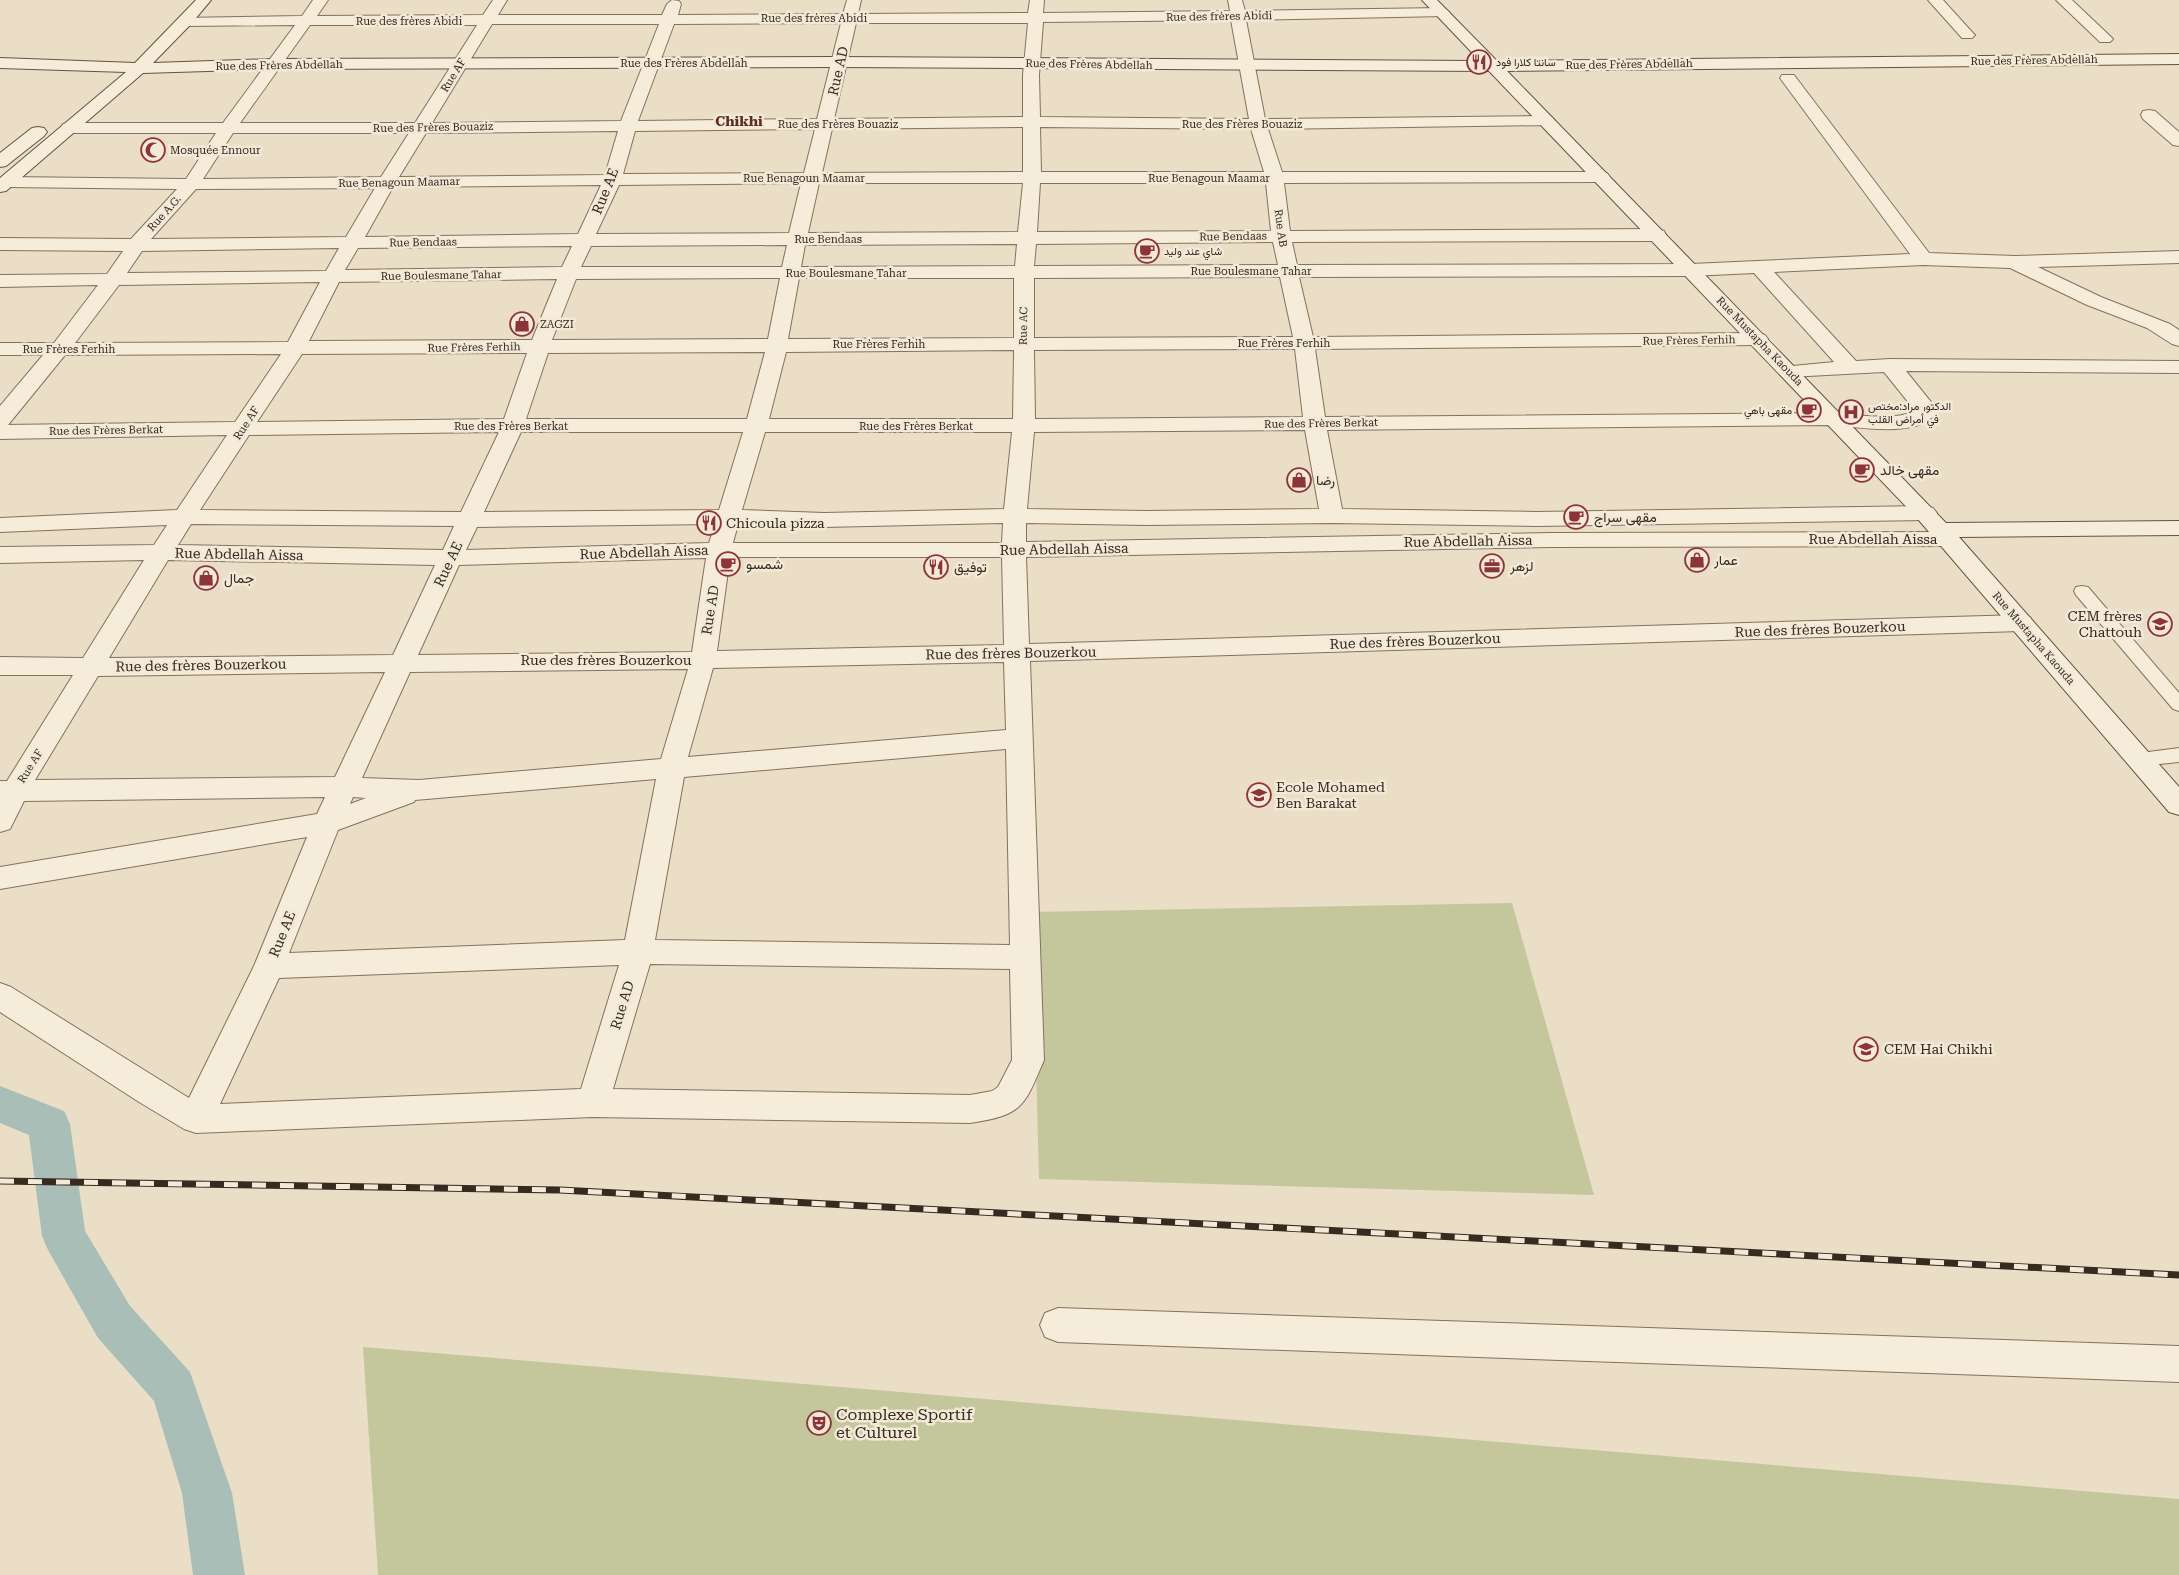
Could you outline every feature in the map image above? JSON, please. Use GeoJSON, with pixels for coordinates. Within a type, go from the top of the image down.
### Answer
{"type":"FeatureCollection","features":[{"type":"Feature","properties":{"kind":"street"},"geometry":{"type":"LineString","coordinates":[[98,82],[161,26],[179,17],[204,0]]}},
{"type":"Feature","properties":{"kind":"street","name":"Rue A.G."},"geometry":{"type":"LineString","coordinates":[[0,420],[60,348],[112,281],[136,245],[191,184],[304,21],[321,0]]}},
{"type":"Feature","properties":{"kind":"street","name":"Rue AF"},"geometry":{"type":"LineString","coordinates":[[0,822],[7,791],[92,667],[161,552],[186,517],[295,348],[332,277],[387,182],[500,0]]}},
{"type":"Feature","properties":{"kind":"street"},"geometry":{"type":"LineString","coordinates":[[1936,0],[1967,35]]}},
{"type":"Feature","properties":{"kind":"street"},"geometry":{"type":"LineString","coordinates":[[2063,0],[2105,40]]}},
{"type":"Feature","properties":{"kind":"street","name":"Rue des frères Abidi"},"geometry":{"type":"LineString","coordinates":[[179,17],[304,21],[487,21],[671,9],[1435,6]]}},
{"type":"Feature","properties":{"kind":"street","name":"Rue Mustapha Kaouda"},"geometry":{"type":"LineString","coordinates":[[1435,6],[1758,339],[1937,527],[2179,805]]}},
{"type":"Feature","properties":{"kind":"street","name":"Rue AB"},"geometry":{"type":"LineString","coordinates":[[1237,8],[1258,124],[1275,179],[1281,236],[1304,344],[1315,423],[1332,516]]}},
{"type":"Feature","properties":{"kind":"street","name":"Rue AE"},"geometry":{"type":"LineString","coordinates":[[196,1119],[269,966],[327,823],[513,425],[540,346],[570,273],[613,179],[628,125],[671,9]]}},
{"type":"Feature","properties":{"kind":"street","name":"Rue AD"},"geometry":{"type":"LineString","coordinates":[[593,1103],[638,952],[672,767],[703,660],[719,550],[756,426],[777,345],[797,239],[853,9]]}},
{"type":"Feature","properties":{"kind":"street","name":"Rue AC"},"geometry":{"type":"LineString","coordinates":[[196,1119],[593,1103],[970,1109],[996,1105],[1012,1096],[1028,1060],[1014,550],[1015,516],[1024,426],[1022,344],[1024,273],[1032,177],[1031,69],[1036,9]]}},
{"type":"Feature","properties":{"kind":"street"},"geometry":{"type":"LineString","coordinates":[[4,185],[134,73],[179,17]]}},
{"type":"Feature","properties":{"kind":"street","name":"Rue des Frères Abdellah"},"geometry":{"type":"LineString","coordinates":[[1500,72],[2179,59]]}},
{"type":"Feature","properties":{"kind":"street","name":"Rue des Frères Abdellah"},"geometry":{"type":"LineString","coordinates":[[0,63],[117,66],[134,73]]}},
{"type":"Feature","properties":{"kind":"street","name":"Rue des Frères Abdellah"},"geometry":{"type":"LineString","coordinates":[[0,77],[98,82],[134,73],[270,70],[838,68],[1500,72],[1788,78],[2179,70]]}},
{"type":"Feature","properties":{"kind":"street"},"geometry":{"type":"LineString","coordinates":[[1788,78],[1923,259]]}},
{"type":"Feature","properties":{"kind":"street"},"geometry":{"type":"LineString","coordinates":[[2149,115],[2179,141]]}},
{"type":"Feature","properties":{"kind":"street"},"geometry":{"type":"LineString","coordinates":[[0,162],[54,120]]}},
{"type":"Feature","properties":{"kind":"street","name":"Rue des Frères Bouaziz"},"geometry":{"type":"LineString","coordinates":[[69,128],[228,129],[1030,122],[1258,124],[1546,121]]}},
{"type":"Feature","properties":{"kind":"street","name":"Rue Benagoun Maamar"},"geometry":{"type":"LineString","coordinates":[[4,185],[613,179],[1601,177]]}},
{"type":"Feature","properties":{"kind":"street","name":"Rue Bendaas"},"geometry":{"type":"LineString","coordinates":[[0,244],[136,245],[585,240],[1657,235]]}},
{"type":"Feature","properties":{"kind":"street","name":"Rue Boulesmane Tahar"},"geometry":{"type":"LineString","coordinates":[[0,281],[112,281],[570,273],[790,274],[1289,270],[1691,270],[1923,259],[2014,262],[2179,257]]}},
{"type":"Feature","properties":{"kind":"street"},"geometry":{"type":"LineString","coordinates":[[2014,262],[2050,281],[2167,330],[2179,340]]}},
{"type":"Feature","properties":{"kind":"street"},"geometry":{"type":"LineString","coordinates":[[1760,268],[1850,366]]}},
{"type":"Feature","properties":{"kind":"street","name":"Rue Frères Ferhih"},"geometry":{"type":"LineString","coordinates":[[0,349],[1304,344],[1758,339]]}},
{"type":"Feature","properties":{"kind":"street"},"geometry":{"type":"LineString","coordinates":[[1788,371],[1890,365],[2179,367]]}},
{"type":"Feature","properties":{"kind":"street","name":"Rue des Frères Berkat"},"geometry":{"type":"LineString","coordinates":[[0,432],[513,425],[1024,426],[1833,419],[1892,422],[1919,418],[1924,414],[1924,407],[1890,365]]}},
{"type":"Feature","properties":{"kind":"street"},"geometry":{"type":"LineString","coordinates":[[0,525],[186,517],[548,520],[727,518],[824,520],[1015,516],[1146,518],[1332,516],[1937,527],[2179,528]]}},
{"type":"Feature","properties":{"kind":"street","name":"Rue Abdellah Aissa"},"geometry":{"type":"LineString","coordinates":[[0,555],[161,552],[451,558],[719,550],[1014,550],[1561,540],[1937,527]]}},
{"type":"Feature","properties":{"kind":"street","name":"Rue des frères Bouzerkou"},"geometry":{"type":"LineString","coordinates":[[0,666],[92,667],[703,660],[1017,653],[2021,623]]}},
{"type":"Feature","properties":{"kind":"street"},"geometry":{"type":"LineString","coordinates":[[7,791],[344,787],[419,790],[1020,738]]}},
{"type":"Feature","properties":{"kind":"street"},"geometry":{"type":"LineString","coordinates":[[0,878],[327,823],[419,790]]}},
{"type":"Feature","properties":{"kind":"street"},"geometry":{"type":"LineString","coordinates":[[269,966],[638,952],[1026,957]]}},
{"type":"Feature","properties":{"kind":"street"},"geometry":{"type":"LineString","coordinates":[[0,996],[150,1092],[196,1119]]}},
{"type":"Feature","properties":{"kind":"street"},"geometry":{"type":"LineString","coordinates":[[1058,1325],[2179,1364]]}},
{"type":"Feature","properties":{"kind":"lane"},"geometry":{"type":"LineString","coordinates":[[2082,591],[2179,705]]}},
{"type":"Feature","properties":{"kind":"lane"},"geometry":{"type":"LineString","coordinates":[[2140,759],[2179,755]]}},
{"type":"Feature","properties":{"kind":"green space"},"geometry":{"type":"Polygon","coordinates":[[[1512,903],[1594,1195],[1039,1179],[1032,912],[1512,903]]]}},
{"type":"Feature","properties":{"kind":"green space","name":"Complexe Sportif et Culturel"},"geometry":{"type":"Polygon","coordinates":[[[363,1347],[2179,1499],[2179,1575],[378,1575],[363,1347]]]}},
{"type":"Feature","properties":{"kind":"waterway"},"geometry":{"type":"LineString","coordinates":[[0,1104],[49,1124],[64,1236],[114,1322],[173,1388],[207,1493],[219,1575]]}},
{"type":"Feature","properties":{"kind":"railway"},"geometry":{"type":"LineString","coordinates":[[0,1181],[560,1190],[2179,1275]]}},
{"type":"Feature","properties":{"kind":"place","name":"سانتا كلارا فود"},"geometry":{"type":"Point","coordinates":[1479,62]}},
{"type":"Feature","properties":{"kind":"place","name":"Mosquée Ennour"},"geometry":{"type":"Point","coordinates":[153,150]}},
{"type":"Feature","properties":{"kind":"place","name":"شاي عند وليد"},"geometry":{"type":"Point","coordinates":[1147,251]}},
{"type":"Feature","properties":{"kind":"place","name":"ZAGZI"},"geometry":{"type":"Point","coordinates":[522,324]}},
{"type":"Feature","properties":{"kind":"place","name":"مقهى باهي"},"geometry":{"type":"Point","coordinates":[1809,410]}},
{"type":"Feature","properties":{"kind":"place","name":"الدكتور مراد:مختص في أمراض القلب"},"geometry":{"type":"Point","coordinates":[1851,412]}},
{"type":"Feature","properties":{"kind":"place","name":"مقهى خالد"},"geometry":{"type":"Point","coordinates":[1862,470]}},
{"type":"Feature","properties":{"kind":"place","name":"رضا"},"geometry":{"type":"Point","coordinates":[1299,480]}},
{"type":"Feature","properties":{"kind":"place","name":"مقهى سراج"},"geometry":{"type":"Point","coordinates":[1576,517]}},
{"type":"Feature","properties":{"kind":"place","name":"Chicoula pizza"},"geometry":{"type":"Point","coordinates":[709,523]}},
{"type":"Feature","properties":{"kind":"place","name":"عمار"},"geometry":{"type":"Point","coordinates":[1697,560]}},
{"type":"Feature","properties":{"kind":"place","name":"شمسو"},"geometry":{"type":"Point","coordinates":[728,564]}},
{"type":"Feature","properties":{"kind":"place","name":"لزهر"},"geometry":{"type":"Point","coordinates":[1492,566]}},
{"type":"Feature","properties":{"kind":"place","name":"توفيق"},"geometry":{"type":"Point","coordinates":[936,567]}},
{"type":"Feature","properties":{"kind":"place","name":"جمال"},"geometry":{"type":"Point","coordinates":[206,578]}},
{"type":"Feature","properties":{"kind":"place","name":"CEM frères Chattouh"},"geometry":{"type":"Point","coordinates":[2160,624]}},
{"type":"Feature","properties":{"kind":"place","name":"Ecole Mohamed Ben Barakat"},"geometry":{"type":"Point","coordinates":[1259,795]}},
{"type":"Feature","properties":{"kind":"place","name":"CEM Hai Chikhi"},"geometry":{"type":"Point","coordinates":[1866,1049]}},
{"type":"Feature","properties":{"kind":"place","name":"Complexe Sportif et Culturel"},"geometry":{"type":"Point","coordinates":[819,1423]}},
{"type":"Feature","properties":{"kind":"district","name":"Chikhi"},"geometry":{"type":"Point","coordinates":[739,121]}}]}
